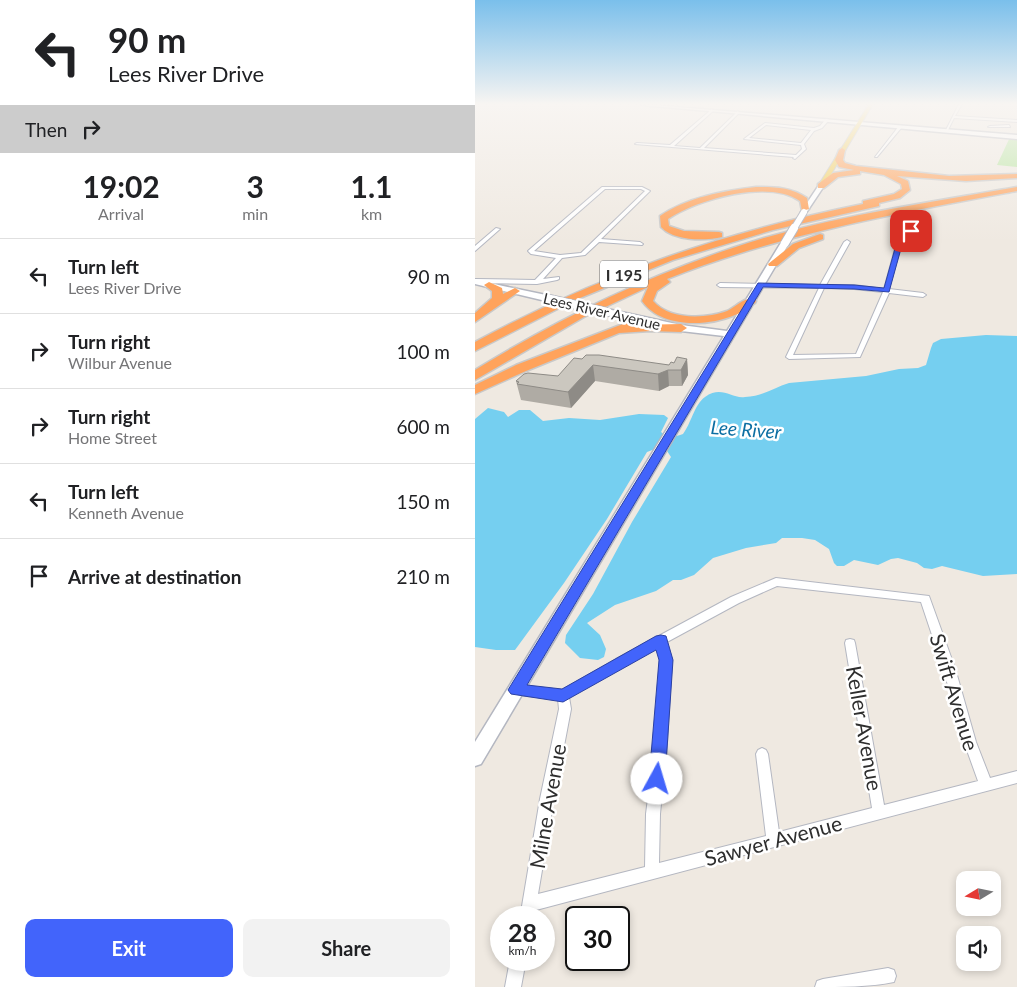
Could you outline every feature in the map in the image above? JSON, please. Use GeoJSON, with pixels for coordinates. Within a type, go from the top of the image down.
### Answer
{"type":"FeatureCollection","features":[{"type":"Feature","properties":{"kind":"highway"},"geometry":{"type":"LineString","coordinates":[[842,150],[839,160],[842,165],[872,170],[954,179],[1017,177]]}},
{"type":"Feature","properties":{"kind":"highway"},"geometry":{"type":"LineString","coordinates":[[821,186],[832,176],[841,173],[866,172],[894,177],[905,183],[907,188],[897,196],[823,214]]}},
{"type":"Feature","properties":{"kind":"highway"},"geometry":{"type":"LineString","coordinates":[[965,188],[1017,177]]}},
{"type":"Feature","properties":{"kind":"highway"},"geometry":{"type":"LineString","coordinates":[[782,223],[731,234],[704,236],[675,231],[665,227],[663,221],[669,213],[688,205],[723,195],[762,189],[782,190],[797,194],[804,200],[804,210]]}},
{"type":"Feature","properties":{"kind":"highway"},"geometry":{"type":"LineString","coordinates":[[773,264],[786,252],[808,240],[1016,189]]}},
{"type":"Feature","properties":{"kind":"highway","name":"I 195"},"geometry":{"type":"LineString","coordinates":[[475,376],[544,334],[613,298],[671,273],[756,244],[838,223],[1016,189]]}},
{"type":"Feature","properties":{"kind":"highway","name":"I 195"},"geometry":{"type":"LineString","coordinates":[[475,347],[553,306],[628,272],[700,246],[782,223],[908,198]]}},
{"type":"Feature","properties":{"kind":"highway"},"geometry":{"type":"LineString","coordinates":[[751,301],[730,313],[695,319],[665,315],[652,309],[647,301],[649,293],[661,284],[756,244]]}},
{"type":"Feature","properties":{"kind":"highway"},"geometry":{"type":"LineString","coordinates":[[478,316],[496,301],[498,297],[498,290],[489,285]]}},
{"type":"Feature","properties":{"kind":"highway"},"geometry":{"type":"LineString","coordinates":[[478,316],[515,291]]}},
{"type":"Feature","properties":{"kind":"highway"},"geometry":{"type":"LineString","coordinates":[[475,390],[515,370],[627,326],[635,318]]}},
{"type":"Feature","properties":{"kind":"highway"},"geometry":{"type":"LineString","coordinates":[[604,335],[641,328],[681,328]]}},
{"type":"Feature","properties":{"kind":"main road"},"geometry":{"type":"LineString","coordinates":[[475,758],[761,285],[804,210],[821,186],[842,150]]}},
{"type":"Feature","properties":{"kind":"main road","name":"Lees River Avenue"},"geometry":{"type":"LineString","coordinates":[[475,281],[681,328],[731,334]]}},
{"type":"Feature","properties":{"kind":"street"},"geometry":{"type":"LineString","coordinates":[[723,150],[795,157],[803,150]]}},
{"type":"Feature","properties":{"kind":"street"},"geometry":{"type":"LineString","coordinates":[[876,156],[881,150]]}},
{"type":"Feature","properties":{"kind":"street"},"geometry":{"type":"LineString","coordinates":[[604,188],[647,189],[648,191],[597,240],[581,255],[560,256],[533,253],[531,251],[604,188]]}},
{"type":"Feature","properties":{"kind":"street"},"geometry":{"type":"LineString","coordinates":[[847,242],[823,286],[789,357],[858,356],[887,291],[899,245],[912,229],[910,226]]}},
{"type":"Feature","properties":{"kind":"street"},"geometry":{"type":"LineString","coordinates":[[475,248],[498,229]]}},
{"type":"Feature","properties":{"kind":"street"},"geometry":{"type":"LineString","coordinates":[[597,240],[640,244]]}},
{"type":"Feature","properties":{"kind":"street"},"geometry":{"type":"LineString","coordinates":[[537,282],[560,256]]}},
{"type":"Feature","properties":{"kind":"street"},"geometry":{"type":"LineString","coordinates":[[475,281],[537,282],[557,278]]}},
{"type":"Feature","properties":{"kind":"street"},"geometry":{"type":"LineString","coordinates":[[720,284],[823,286],[923,295]]}},
{"type":"Feature","properties":{"kind":"street","name":"Swift Avenue"},"geometry":{"type":"LineString","coordinates":[[661,640],[735,600],[776,582],[925,599],[949,668],[970,742],[986,785]]}},
{"type":"Feature","properties":{"kind":"street"},"geometry":{"type":"LineString","coordinates":[[516,690],[563,695],[661,640],[666,660],[661,743],[653,814],[652,872]]}},
{"type":"Feature","properties":{"kind":"street","name":"Keller Avenue"},"geometry":{"type":"LineString","coordinates":[[850,643],[879,813]]}},
{"type":"Feature","properties":{"kind":"street","name":"Milne Avenue"},"geometry":{"type":"LineString","coordinates":[[529,906],[565,709],[563,695]]}},
{"type":"Feature","properties":{"kind":"street"},"geometry":{"type":"LineString","coordinates":[[762,754],[773,840]]}},
{"type":"Feature","properties":{"kind":"street","name":"Sawyer Avenue"},"geometry":{"type":"LineString","coordinates":[[544,906],[652,872],[1017,777]]}},
{"type":"Feature","properties":{"kind":"street"},"geometry":{"type":"LineString","coordinates":[[513,987],[516,971]]}},
{"type":"Feature","properties":{"kind":"street"},"geometry":{"type":"LineString","coordinates":[[823,987],[888,976]]}},
{"type":"Feature","properties":{"kind":"green space"},"geometry":{"type":"Polygon","coordinates":[[[1004,150],[1017,150],[1017,167],[997,165],[1004,150]]]}},
{"type":"Feature","properties":{"kind":"water","name":"Lee River"},"geometry":{"type":"Polygon","coordinates":[[[986,335],[1017,336],[1017,574],[983,576],[942,566],[932,569],[924,568],[917,563],[898,558],[878,565],[854,560],[844,566],[837,566],[829,549],[815,540],[782,538],[776,543],[746,548],[713,558],[694,575],[681,580],[673,580],[656,591],[615,605],[587,623],[600,635],[606,649],[604,657],[598,660],[580,658],[565,643],[566,635],[593,594],[632,522],[671,457],[667,451],[655,449],[647,452],[607,519],[564,583],[515,650],[475,647],[475,419],[488,408],[504,412],[508,417],[519,410],[530,410],[543,421],[569,418],[600,420],[639,414],[664,415],[668,418],[661,432],[668,436],[674,436],[683,434],[701,400],[716,392],[740,397],[751,396],[789,383],[866,376],[899,369],[918,368],[926,365],[933,343],[941,339],[986,335]]]}},
{"type":"Feature","properties":{"kind":"building"},"geometry":{"type":"Polygon","coordinates":[[[586,355],[599,355],[669,365],[671,362],[674,363],[677,357],[687,359],[681,370],[668,370],[658,374],[593,365],[568,392],[517,384],[519,382],[516,381],[528,373],[558,376],[574,358],[582,359],[586,355]]]}},
{"type":"Feature","properties":{"kind":"route"},"geometry":{"type":"LineString","coordinates":[[657,779],[666,660],[661,640],[563,695],[516,690],[761,285],[854,287],[887,291],[899,245],[911,231]]}}]}
